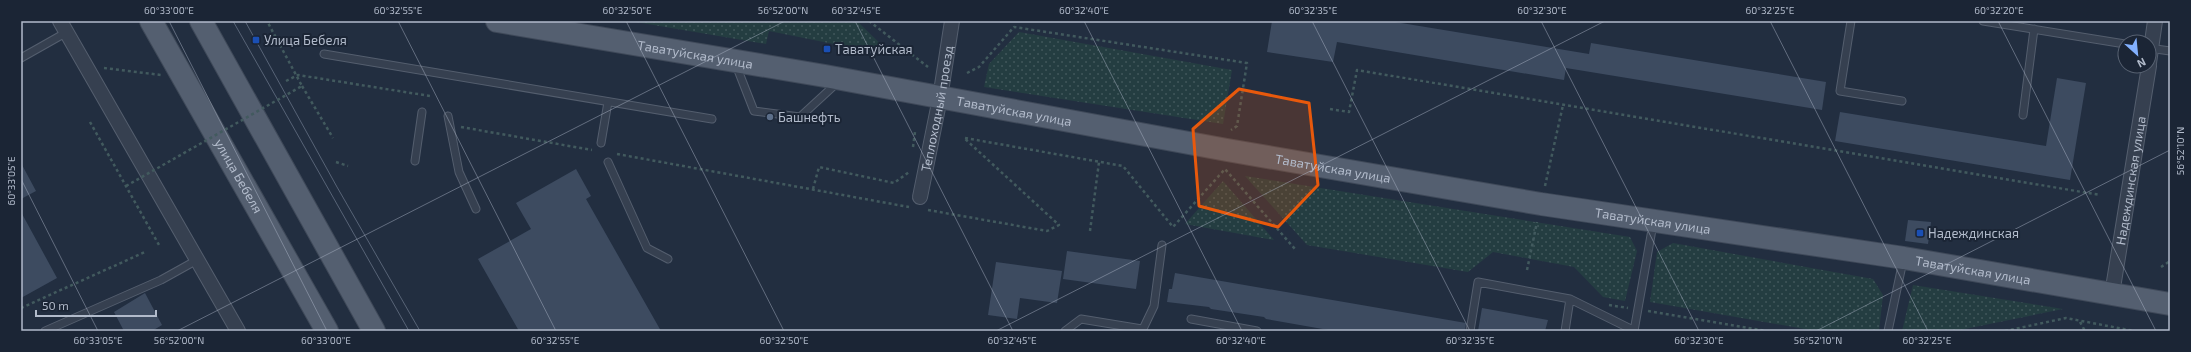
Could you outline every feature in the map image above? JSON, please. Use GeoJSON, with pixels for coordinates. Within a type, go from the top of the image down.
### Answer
{"type":"FeatureCollection","features":[{"type":"Feature","properties":{"kind":"main road","name":"улица Бебеля"},"geometry":{"type":"LineString","coordinates":[[151,21],[327,331]]}},
{"type":"Feature","properties":{"kind":"main road"},"geometry":{"type":"LineString","coordinates":[[201,21],[374,331]]}},
{"type":"Feature","properties":{"kind":"main road","name":"Таватуйская улица"},"geometry":{"type":"LineString","coordinates":[[497,21],[841,79],[1227,150],[1653,222],[1904,258],[2170,304]]}},
{"type":"Feature","properties":{"kind":"street","name":"Теплоходный проезд"},"geometry":{"type":"LineString","coordinates":[[918,204],[940,98],[952,21]]}},
{"type":"Feature","properties":{"kind":"street"},"geometry":{"type":"LineString","coordinates":[[2153,34],[2155,21]]}},
{"type":"Feature","properties":{"kind":"street"},"geometry":{"type":"LineString","coordinates":[[64,27],[238,331]]}},
{"type":"Feature","properties":{"kind":"street","name":"Надеждинская улица"},"geometry":{"type":"LineString","coordinates":[[2112,294],[2147,74]]}},
{"type":"Feature","properties":{"kind":"lane"},"geometry":{"type":"LineString","coordinates":[[1851,21],[1840,91],[1902,101]]}},
{"type":"Feature","properties":{"kind":"lane"},"geometry":{"type":"LineString","coordinates":[[1983,21],[2117,43]]}},
{"type":"Feature","properties":{"kind":"lane"},"geometry":{"type":"LineString","coordinates":[[21,58],[64,27]]}},
{"type":"Feature","properties":{"kind":"lane"},"geometry":{"type":"LineString","coordinates":[[2023,115],[2034,29]]}},
{"type":"Feature","properties":{"kind":"lane"},"geometry":{"type":"LineString","coordinates":[[2157,49],[2170,51]]}},
{"type":"Feature","properties":{"kind":"lane"},"geometry":{"type":"LineString","coordinates":[[324,54],[712,119]]}},
{"type":"Feature","properties":{"kind":"lane"},"geometry":{"type":"LineString","coordinates":[[735,61],[754,111],[800,117],[841,79]]}},
{"type":"Feature","properties":{"kind":"lane"},"geometry":{"type":"LineString","coordinates":[[601,143],[608,102]]}},
{"type":"Feature","properties":{"kind":"lane"},"geometry":{"type":"LineString","coordinates":[[415,160],[422,112]]}},
{"type":"Feature","properties":{"kind":"lane"},"geometry":{"type":"LineString","coordinates":[[448,116],[459,172],[476,209]]}},
{"type":"Feature","properties":{"kind":"lane"},"geometry":{"type":"LineString","coordinates":[[608,162],[647,248],[668,258]]}},
{"type":"Feature","properties":{"kind":"lane"},"geometry":{"type":"LineString","coordinates":[[1470,331],[1478,282],[1570,299],[1635,331],[1653,222]]}},
{"type":"Feature","properties":{"kind":"lane"},"geometry":{"type":"LineString","coordinates":[[1065,331],[1081,319],[1142,330],[1154,306],[1162,245]]}},
{"type":"Feature","properties":{"kind":"lane"},"geometry":{"type":"LineString","coordinates":[[1888,331],[1904,258]]}},
{"type":"Feature","properties":{"kind":"lane"},"geometry":{"type":"LineString","coordinates":[[45,331],[161,280],[197,260]]}},
{"type":"Feature","properties":{"kind":"lane"},"geometry":{"type":"LineString","coordinates":[[1565,331],[1570,299]]}},
{"type":"Feature","properties":{"kind":"lane"},"geometry":{"type":"LineString","coordinates":[[1191,319],[1257,331]]}},
{"type":"Feature","properties":{"kind":"path"},"geometry":{"type":"LineString","coordinates":[[267,21],[302,86],[333,138]]}},
{"type":"Feature","properties":{"kind":"path"},"geometry":{"type":"LineString","coordinates":[[868,21],[928,67]]}},
{"type":"Feature","properties":{"kind":"path"},"geometry":{"type":"LineString","coordinates":[[967,73],[979,67],[1014,26],[1247,63],[1237,126],[1230,130]]}},
{"type":"Feature","properties":{"kind":"path"},"geometry":{"type":"LineString","coordinates":[[98,67],[169,76]]}},
{"type":"Feature","properties":{"kind":"path"},"geometry":{"type":"LineString","coordinates":[[1330,109],[1349,112],[1357,70],[2100,196]]}},
{"type":"Feature","properties":{"kind":"path"},"geometry":{"type":"LineString","coordinates":[[286,81],[298,75],[430,96]]}},
{"type":"Feature","properties":{"kind":"path"},"geometry":{"type":"LineString","coordinates":[[126,186],[302,86]]}},
{"type":"Feature","properties":{"kind":"path"},"geometry":{"type":"LineString","coordinates":[[90,122],[159,245]]}},
{"type":"Feature","properties":{"kind":"path"},"geometry":{"type":"LineString","coordinates":[[450,125],[594,150]]}},
{"type":"Feature","properties":{"kind":"path"},"geometry":{"type":"LineString","coordinates":[[912,155],[915,132]]}},
{"type":"Feature","properties":{"kind":"path"},"geometry":{"type":"LineString","coordinates":[[610,153],[813,189],[918,204],[1047,231],[1059,225],[964,138],[1123,166],[1173,227],[1225,169],[1295,249]]}},
{"type":"Feature","properties":{"kind":"path"},"geometry":{"type":"LineString","coordinates":[[336,162],[348,166]]}},
{"type":"Feature","properties":{"kind":"path"},"geometry":{"type":"LineString","coordinates":[[1090,230],[1099,162]]}},
{"type":"Feature","properties":{"kind":"path"},"geometry":{"type":"LineString","coordinates":[[813,189],[819,167],[894,183],[911,170]]}},
{"type":"Feature","properties":{"kind":"path"},"geometry":{"type":"LineString","coordinates":[[21,308],[145,252]]}},
{"type":"Feature","properties":{"kind":"path"},"geometry":{"type":"LineString","coordinates":[[2161,267],[2170,261]]}},
{"type":"Feature","properties":{"kind":"path"},"geometry":{"type":"LineString","coordinates":[[1604,304],[1766,331]]}},
{"type":"Feature","properties":{"kind":"path"},"geometry":{"type":"LineString","coordinates":[[2005,331],[2066,318],[2134,331]]}},
{"type":"Feature","properties":{"kind":"path"},"geometry":{"type":"LineString","coordinates":[[2080,321],[2085,331]]}},
{"type":"Feature","properties":{"kind":"highlighted area"},"geometry":{"type":"Polygon","coordinates":[[[1239,89],[1309,103],[1318,185],[1278,227],[1199,206],[1193,129],[1239,89]]]}},
{"type":"Feature","properties":{"kind":"green space"},"geometry":{"type":"Polygon","coordinates":[[[630,21],[857,21],[893,56],[769,31],[766,44],[630,21]]]}},
{"type":"Feature","properties":{"kind":"green space"},"geometry":{"type":"Polygon","coordinates":[[[1019,32],[1232,70],[1223,124],[984,87],[989,64],[1019,32]]]}},
{"type":"Feature","properties":{"kind":"green space"},"geometry":{"type":"Polygon","coordinates":[[[1245,176],[1630,237],[1637,251],[1625,301],[1603,297],[1574,267],[1493,252],[1468,272],[1307,245],[1245,176]]]}},
{"type":"Feature","properties":{"kind":"green space"},"geometry":{"type":"Polygon","coordinates":[[[1223,181],[1274,240],[1185,224],[1223,181]]]}},
{"type":"Feature","properties":{"kind":"green space"},"geometry":{"type":"Polygon","coordinates":[[[1673,243],[1873,279],[1883,295],[1879,331],[1816,331],[1650,302],[1657,252],[1673,243]]]}},
{"type":"Feature","properties":{"kind":"green space"},"geometry":{"type":"Polygon","coordinates":[[[1913,285],[2063,309],[1955,331],[1902,331],[1913,285]]]}},
{"type":"Feature","properties":{"kind":"building"},"geometry":{"type":"Polygon","coordinates":[[[1272,21],[1389,21],[1589,54],[1591,43],[1826,82],[1822,110],[1566,68],[1564,80],[1337,42],[1333,62],[1267,52],[1272,21]]]}},
{"type":"Feature","properties":{"kind":"building"},"geometry":{"type":"Polygon","coordinates":[[[2057,78],[2086,83],[2070,180],[1835,141],[1840,112],[2046,146],[2057,78]]]}},
{"type":"Feature","properties":{"kind":"building"},"geometry":{"type":"Polygon","coordinates":[[[21,163],[36,191],[21,199],[21,163]]]}},
{"type":"Feature","properties":{"kind":"building"},"geometry":{"type":"Polygon","coordinates":[[[576,169],[591,196],[586,199],[661,331],[519,331],[478,259],[531,229],[516,203],[576,169]]]}},
{"type":"Feature","properties":{"kind":"building"},"geometry":{"type":"Polygon","coordinates":[[[21,212],[57,278],[21,298],[21,212]]]}},
{"type":"Feature","properties":{"kind":"building"},"geometry":{"type":"Polygon","coordinates":[[[1908,220],[1931,222],[1928,244],[1905,241],[1908,220]]]}},
{"type":"Feature","properties":{"kind":"building"},"geometry":{"type":"Polygon","coordinates":[[[1067,251],[1140,261],[1136,289],[1063,279],[1067,251]]]}},
{"type":"Feature","properties":{"kind":"building"},"geometry":{"type":"Polygon","coordinates":[[[996,262],[1062,271],[1057,303],[1020,298],[1017,319],[988,315],[996,262]]]}},
{"type":"Feature","properties":{"kind":"building"},"geometry":{"type":"Polygon","coordinates":[[[1175,273],[1466,323],[1465,331],[1334,331],[1266,319],[1264,317],[1211,309],[1209,307],[1167,302],[1169,289],[1172,289],[1175,273]]]}},
{"type":"Feature","properties":{"kind":"building"},"geometry":{"type":"Polygon","coordinates":[[[145,293],[162,325],[152,331],[124,331],[114,312],[145,293]]]}},
{"type":"Feature","properties":{"kind":"building"},"geometry":{"type":"Polygon","coordinates":[[[1482,308],[1548,320],[1545,331],[1478,331],[1482,308]]]}},
{"type":"Feature","properties":{"kind":"tram line"},"geometry":{"type":"LineString","coordinates":[[233,21],[409,331]]}},
{"type":"Feature","properties":{"kind":"tram line"},"geometry":{"type":"LineString","coordinates":[[245,21],[337,187],[420,331]]}},
{"type":"Feature","properties":{"kind":"place","name":"Улица Бебеля"},"geometry":{"type":"Point","coordinates":[256,40]}},
{"type":"Feature","properties":{"kind":"place","name":"Таватуйская"},"geometry":{"type":"Point","coordinates":[827,49]}},
{"type":"Feature","properties":{"kind":"place","name":"Башнефть"},"geometry":{"type":"Point","coordinates":[770,117]}},
{"type":"Feature","properties":{"kind":"place","name":"Надеждинская"},"geometry":{"type":"Point","coordinates":[1920,233]}}]}
